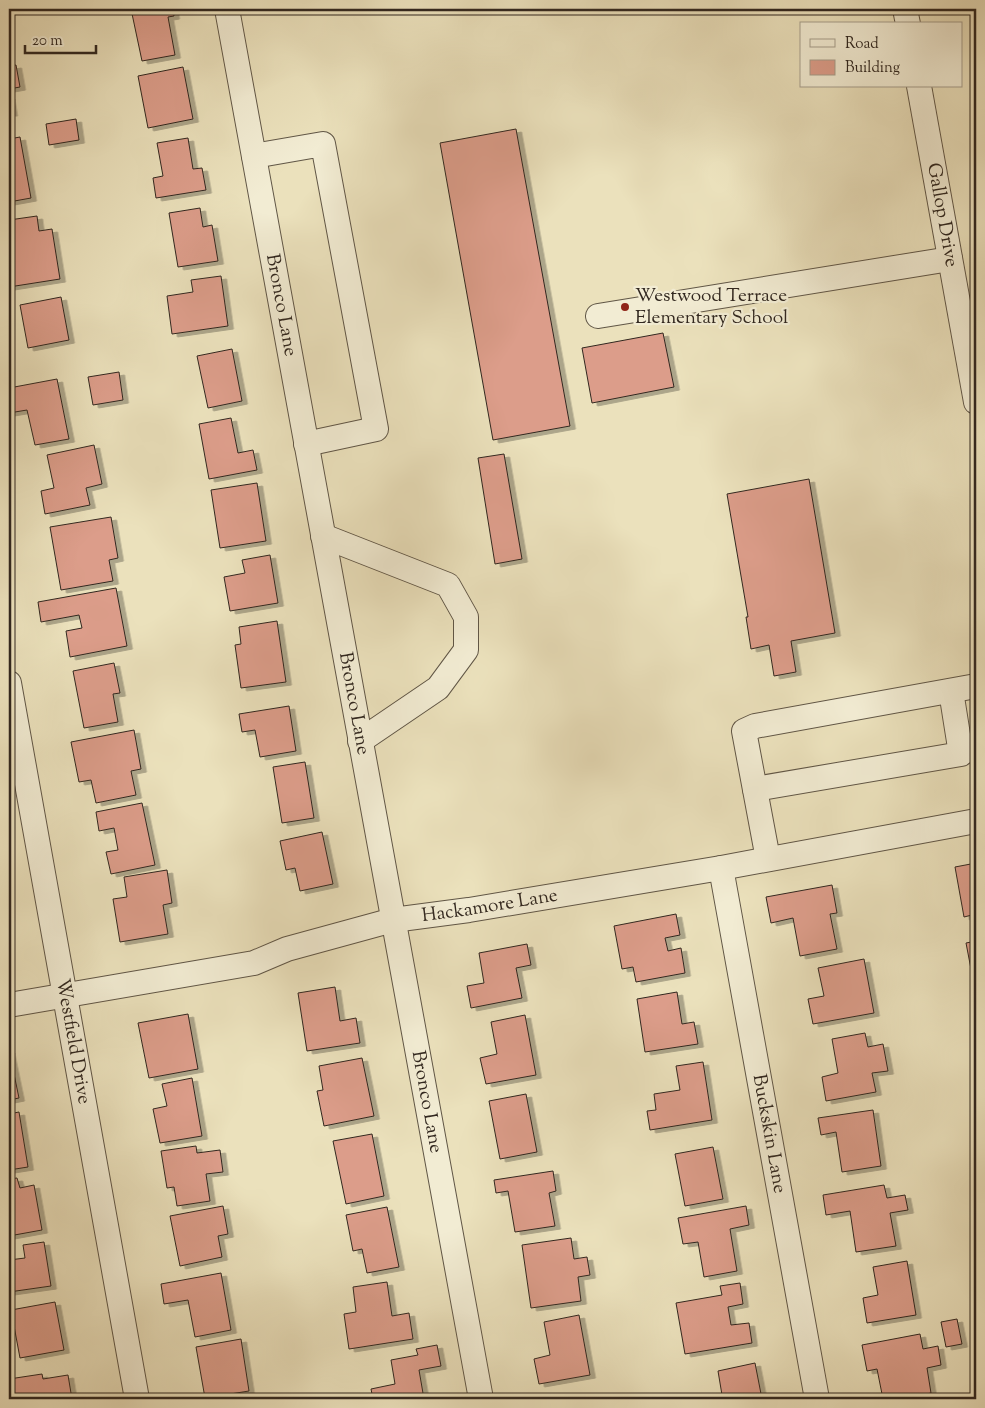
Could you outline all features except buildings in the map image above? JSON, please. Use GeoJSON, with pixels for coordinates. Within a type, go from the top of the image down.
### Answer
{"type":"FeatureCollection","features":[{"type":"Feature","properties":{"kind":"street","name":"Bronco Lane"},"geometry":{"type":"LineString","coordinates":[[227,9],[481,1399]]}},
{"type":"Feature","properties":{"kind":"street"},"geometry":{"type":"LineString","coordinates":[[905,9],[908,22]]}},
{"type":"Feature","properties":{"kind":"street","name":"Gallop Drive"},"geometry":{"type":"LineString","coordinates":[[919,88],[976,402]]}},
{"type":"Feature","properties":{"kind":"street"},"geometry":{"type":"LineString","coordinates":[[254,156],[323,144],[376,429],[306,444]]}},
{"type":"Feature","properties":{"kind":"street"},"geometry":{"type":"LineString","coordinates":[[598,316],[950,259]]}},
{"type":"Feature","properties":{"kind":"street"},"geometry":{"type":"LineString","coordinates":[[323,536],[448,585],[466,617],[466,650],[438,688],[360,741]]}},
{"type":"Feature","properties":{"kind":"street","name":"Westfield Drive"},"geometry":{"type":"LineString","coordinates":[[9,683],[137,1399]]}},
{"type":"Feature","properties":{"kind":"street"},"geometry":{"type":"LineString","coordinates":[[768,859],[744,731],[755,726],[976,686]]}},
{"type":"Feature","properties":{"kind":"street"},"geometry":{"type":"LineString","coordinates":[[755,789],[961,754],[951,691]]}},
{"type":"Feature","properties":{"kind":"street","name":"Hackamore Lane"},"geometry":{"type":"LineString","coordinates":[[9,1005],[254,963],[287,949],[393,920],[469,910],[721,868],[976,821]]}},
{"type":"Feature","properties":{"kind":"street","name":"Buckskin Lane"},"geometry":{"type":"LineString","coordinates":[[721,868],[817,1399]]}},
{"type":"Feature","properties":{"kind":"place","name":"Westwood Terrace Elementary School"},"geometry":{"type":"Point","coordinates":[625,307]}}]}
